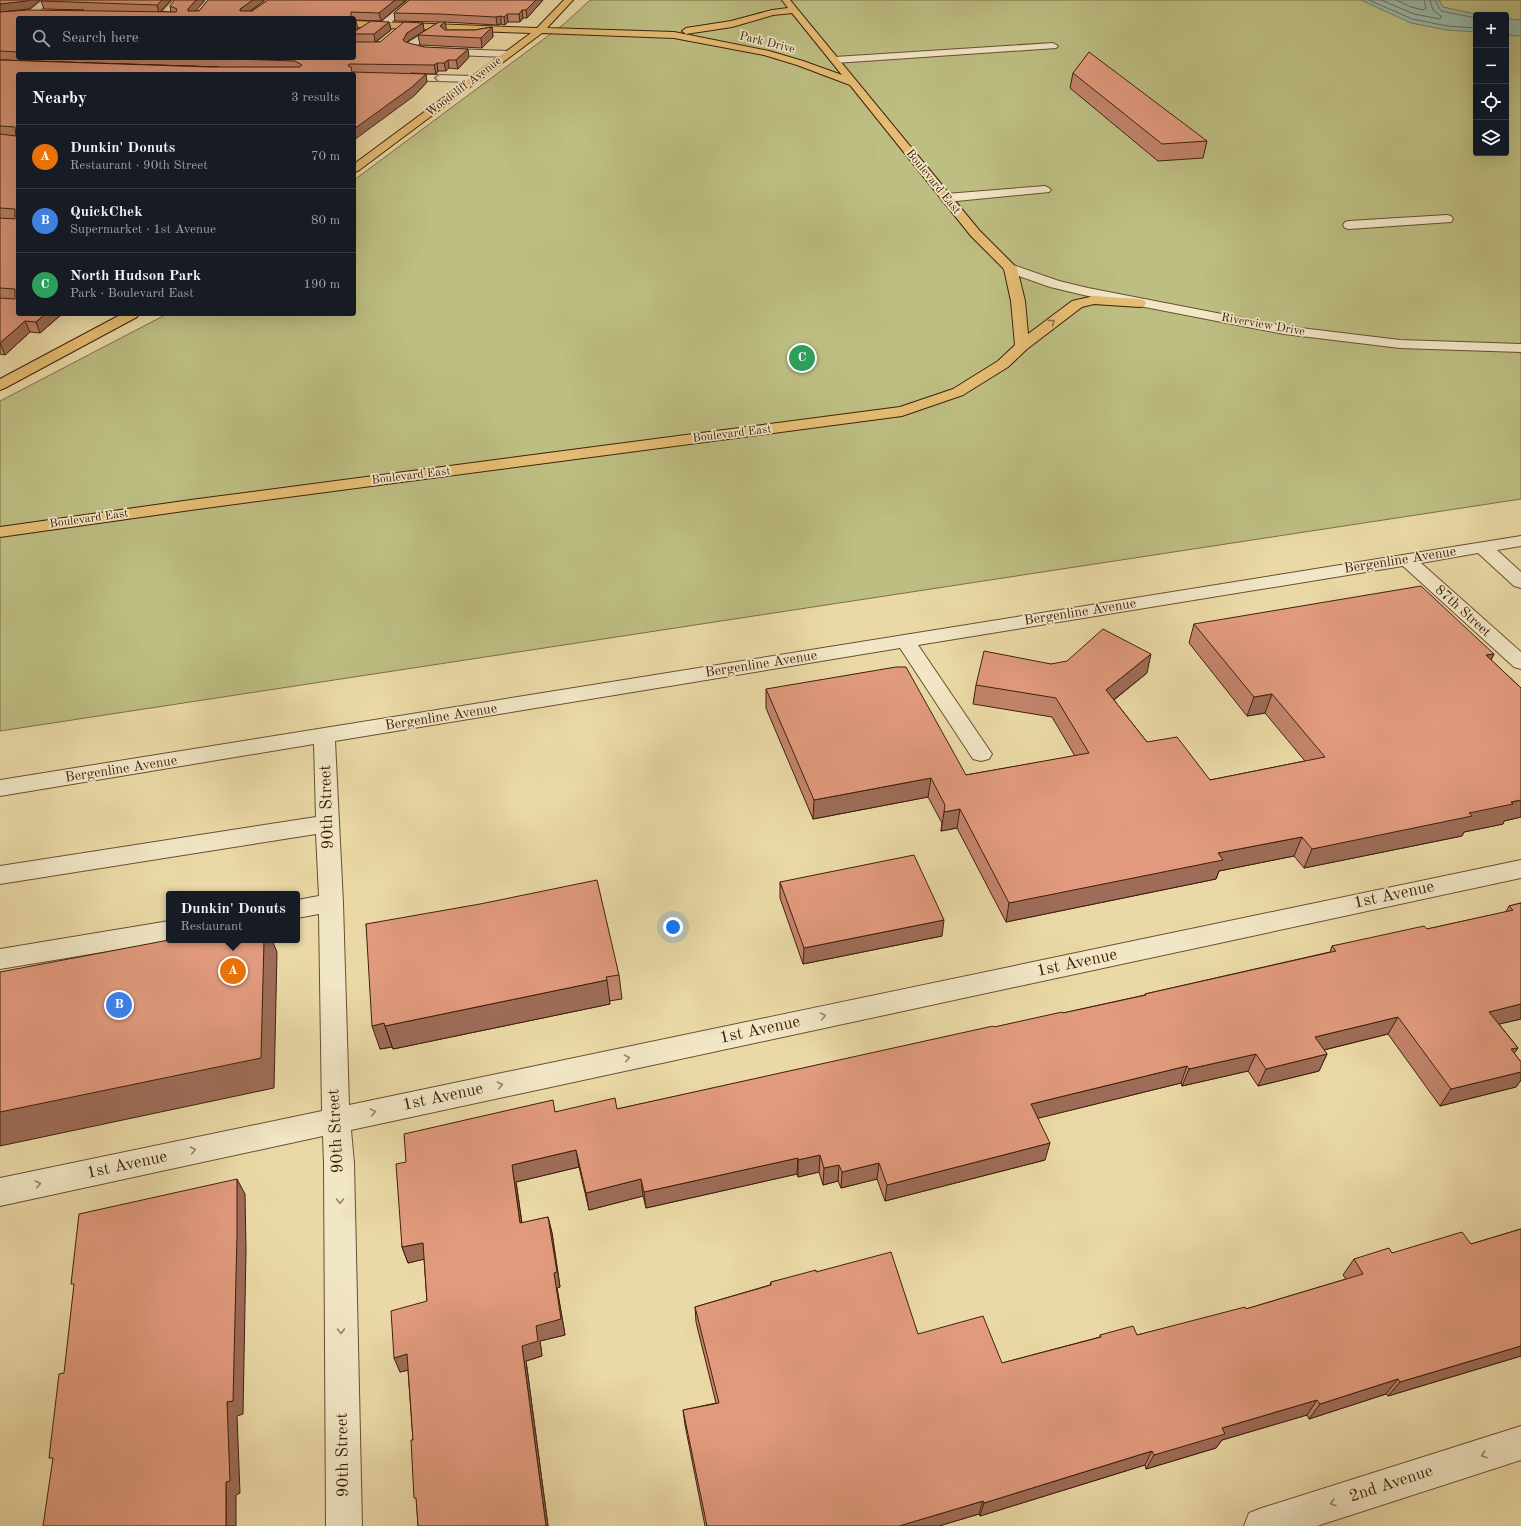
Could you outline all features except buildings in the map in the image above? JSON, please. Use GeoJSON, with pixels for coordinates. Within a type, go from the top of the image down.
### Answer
{"type":"FeatureCollection","features":[{"type":"Feature","properties":{"kind":"main road","name":"Woodcliff Avenue"},"geometry":{"type":"LineString","coordinates":[[356,167],[476,80],[540,30],[569,0]]}},
{"type":"Feature","properties":{"kind":"main road","name":"Boulevard East"},"geometry":{"type":"LineString","coordinates":[[786,0],[975,233],[1010,268]]}},
{"type":"Feature","properties":{"kind":"main road","name":"Park Drive"},"geometry":{"type":"LineString","coordinates":[[674,35],[685,31],[732,24],[772,13],[794,10]]}},
{"type":"Feature","properties":{"kind":"main road"},"geometry":{"type":"LineString","coordinates":[[23,14],[48,14]]}},
{"type":"Feature","properties":{"kind":"main road","name":"Park Drive"},"geometry":{"type":"LineString","coordinates":[[356,24],[674,35],[766,53],[800,63],[853,82]]}},
{"type":"Feature","properties":{"kind":"main road"},"geometry":{"type":"LineString","coordinates":[[1010,268],[1018,301],[1022,346]]}},
{"type":"Feature","properties":{"kind":"main road","name":"Boulevard East"},"geometry":{"type":"LineString","coordinates":[[0,532],[198,504],[902,411],[958,392],[1003,364],[1055,319],[1080,303],[1094,300],[1139,303]]}},
{"type":"Feature","properties":{"kind":"main road"},"geometry":{"type":"LineString","coordinates":[[0,385],[128,316]]}},
{"type":"Feature","properties":{"kind":"street"},"geometry":{"type":"LineString","coordinates":[[32,13],[47,0]]}},
{"type":"Feature","properties":{"kind":"street"},"geometry":{"type":"LineString","coordinates":[[160,16],[177,0]]}},
{"type":"Feature","properties":{"kind":"street"},"geometry":{"type":"LineString","coordinates":[[383,25],[414,0]]}},
{"type":"Feature","properties":{"kind":"street"},"geometry":{"type":"LineString","coordinates":[[360,33],[370,24]]}},
{"type":"Feature","properties":{"kind":"street"},"geometry":{"type":"LineString","coordinates":[[394,34],[404,25]]}},
{"type":"Feature","properties":{"kind":"street"},"geometry":{"type":"LineString","coordinates":[[440,26],[412,44],[410,47],[425,51],[508,54]]}},
{"type":"Feature","properties":{"kind":"street"},"geometry":{"type":"LineString","coordinates":[[474,38],[490,35],[501,28]]}},
{"type":"Feature","properties":{"kind":"street"},"geometry":{"type":"LineString","coordinates":[[426,35],[458,37]]}},
{"type":"Feature","properties":{"kind":"street"},"geometry":{"type":"LineString","coordinates":[[835,60],[1053,46]]}},
{"type":"Feature","properties":{"kind":"street"},"geometry":{"type":"LineString","coordinates":[[356,76],[476,80]]}},
{"type":"Feature","properties":{"kind":"street"},"geometry":{"type":"LineString","coordinates":[[946,198],[1045,190]]}},
{"type":"Feature","properties":{"kind":"street"},"geometry":{"type":"LineString","coordinates":[[1349,225],[1446,219]]}},
{"type":"Feature","properties":{"kind":"street","name":"Riverview Drive"},"geometry":{"type":"LineString","coordinates":[[1010,268],[1056,284],[1139,303],[1284,330],[1359,340],[1438,346],[1521,348]]}},
{"type":"Feature","properties":{"kind":"street","name":"Bergenline Avenue"},"geometry":{"type":"LineString","coordinates":[[0,788],[1521,541]]}},
{"type":"Feature","properties":{"kind":"street"},"geometry":{"type":"LineString","coordinates":[[1482,547],[1521,582]]}},
{"type":"Feature","properties":{"kind":"street","name":"87th Street"},"geometry":{"type":"LineString","coordinates":[[1406,559],[1521,663]]}},
{"type":"Feature","properties":{"kind":"street"},"geometry":{"type":"LineString","coordinates":[[905,640],[981,754]]}},
{"type":"Feature","properties":{"kind":"street","name":"90th Street"},"geometry":{"type":"LineString","coordinates":[[324,736],[331,903],[335,1120],[339,1163],[344,1526]]}},
{"type":"Feature","properties":{"kind":"street"},"geometry":{"type":"LineString","coordinates":[[0,874],[327,824]]}},
{"type":"Feature","properties":{"kind":"street","name":"1st Avenue"},"geometry":{"type":"LineString","coordinates":[[0,1192],[1521,868]]}},
{"type":"Feature","properties":{"kind":"street"},"geometry":{"type":"LineString","coordinates":[[300,908],[331,903]]}},
{"type":"Feature","properties":{"kind":"street"},"geometry":{"type":"LineString","coordinates":[[0,959],[166,931]]}},
{"type":"Feature","properties":{"kind":"street","name":"2nd Avenue"},"geometry":{"type":"LineString","coordinates":[[1262,1526],[1521,1443]]}},
{"type":"Feature","properties":{"kind":"green space"},"geometry":{"type":"Polygon","coordinates":[[[590,0],[1521,0],[1521,499],[0,731],[0,401],[163,316],[356,316],[356,179],[564,24],[590,0]]]}},
{"type":"Feature","properties":{"kind":"water"},"geometry":{"type":"Polygon","coordinates":[[[1361,0],[1439,0],[1443,7],[1473,13],[1473,32],[1447,30],[1411,23],[1361,0]]]}},
{"type":"Feature","properties":{"kind":"water"},"geometry":{"type":"Polygon","coordinates":[[[1509,19],[1521,20],[1521,36],[1509,35],[1509,19]]]}},
{"type":"Feature","properties":{"kind":"place","name":"North Hudson Park"},"geometry":{"type":"Point","coordinates":[802,358]}},
{"type":"Feature","properties":{"kind":"place","name":"Dunkin' Donuts"},"geometry":{"type":"Point","coordinates":[233,971]}},
{"type":"Feature","properties":{"kind":"place","name":"QuickChek"},"geometry":{"type":"Point","coordinates":[119,1005]}}]}
